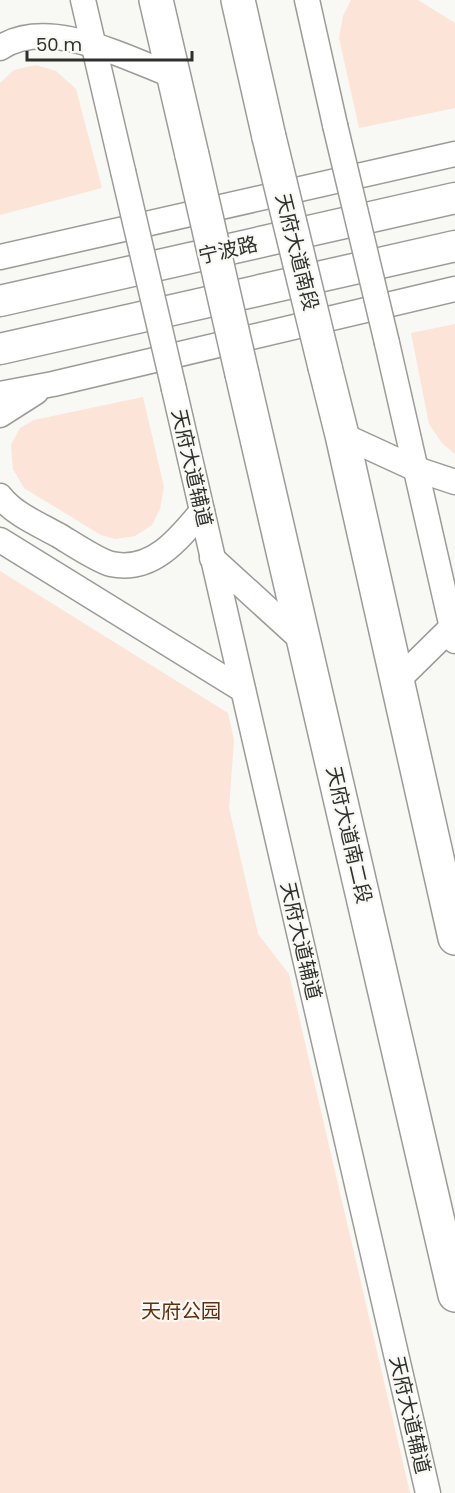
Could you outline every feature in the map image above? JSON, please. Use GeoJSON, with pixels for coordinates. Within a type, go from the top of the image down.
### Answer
{"type":"FeatureCollection","features":[{"type":"Feature","properties":{"kind":"highway"},"geometry":{"type":"LineString","coordinates":[[156,0],[174,76]]}},
{"type":"Feature","properties":{"kind":"highway","name":"天府大道南段"},"geometry":{"type":"LineString","coordinates":[[238,0],[342,435]]}},
{"type":"Feature","properties":{"kind":"highway","name":"天府大道南二段"},"geometry":{"type":"LineString","coordinates":[[174,76],[455,1295]]}},
{"type":"Feature","properties":{"kind":"highway"},"geometry":{"type":"LineString","coordinates":[[342,435],[455,938]]}},
{"type":"Feature","properties":{"kind":"main road","name":"宁波路"},"geometry":{"type":"LineString","coordinates":[[0,301],[455,198]]}},
{"type":"Feature","properties":{"kind":"main road"},"geometry":{"type":"LineString","coordinates":[[0,349],[455,246]]}},
{"type":"Feature","properties":{"kind":"street"},"geometry":{"type":"LineString","coordinates":[[83,0],[93,46]]}},
{"type":"Feature","properties":{"kind":"street"},"geometry":{"type":"LineString","coordinates":[[310,3],[335,125],[454,631],[397,681]]}},
{"type":"Feature","properties":{"kind":"street"},"geometry":{"type":"LineString","coordinates":[[0,48],[11,41],[38,36],[65,38],[174,76]]}},
{"type":"Feature","properties":{"kind":"street","name":"天府大道辅道"},"geometry":{"type":"LineString","coordinates":[[93,46],[428,1493]]}},
{"type":"Feature","properties":{"kind":"street"},"geometry":{"type":"LineString","coordinates":[[3,255],[455,154]]}},
{"type":"Feature","properties":{"kind":"street"},"geometry":{"type":"LineString","coordinates":[[0,394],[53,384],[455,289]]}},
{"type":"Feature","properties":{"kind":"street"},"geometry":{"type":"LineString","coordinates":[[0,415],[53,384]]}},
{"type":"Feature","properties":{"kind":"street"},"geometry":{"type":"LineString","coordinates":[[342,435],[416,469],[455,482]]}},
{"type":"Feature","properties":{"kind":"street"},"geometry":{"type":"LineString","coordinates":[[0,496],[17,512],[110,564],[135,565],[161,554],[180,538],[202,511]]}},
{"type":"Feature","properties":{"kind":"street"},"geometry":{"type":"LineString","coordinates":[[0,540],[243,690]]}},
{"type":"Feature","properties":{"kind":"street"},"geometry":{"type":"LineString","coordinates":[[212,558],[304,642]]}},
{"type":"Feature","properties":{"kind":"green space"},"geometry":{"type":"Polygon","coordinates":[[[351,0],[418,0],[455,23],[455,108],[359,128],[339,38],[343,16],[351,0]]]}},
{"type":"Feature","properties":{"kind":"green space"},"geometry":{"type":"Polygon","coordinates":[[[36,65],[56,71],[76,89],[102,188],[0,215],[0,83],[14,70],[36,65]]]}},
{"type":"Feature","properties":{"kind":"green space"},"geometry":{"type":"Polygon","coordinates":[[[455,324],[455,454],[442,443],[429,424],[411,333],[455,324]]]}},
{"type":"Feature","properties":{"kind":"green space"},"geometry":{"type":"Polygon","coordinates":[[[143,397],[164,487],[160,509],[152,525],[135,536],[115,539],[101,535],[24,488],[13,469],[11,445],[20,428],[34,420],[143,397]]]}},
{"type":"Feature","properties":{"kind":"green space","name":"天府公园"},"geometry":{"type":"Polygon","coordinates":[[[0,571],[228,713],[234,740],[229,808],[258,934],[289,974],[410,1493],[0,1493],[0,571]]]}}]}
